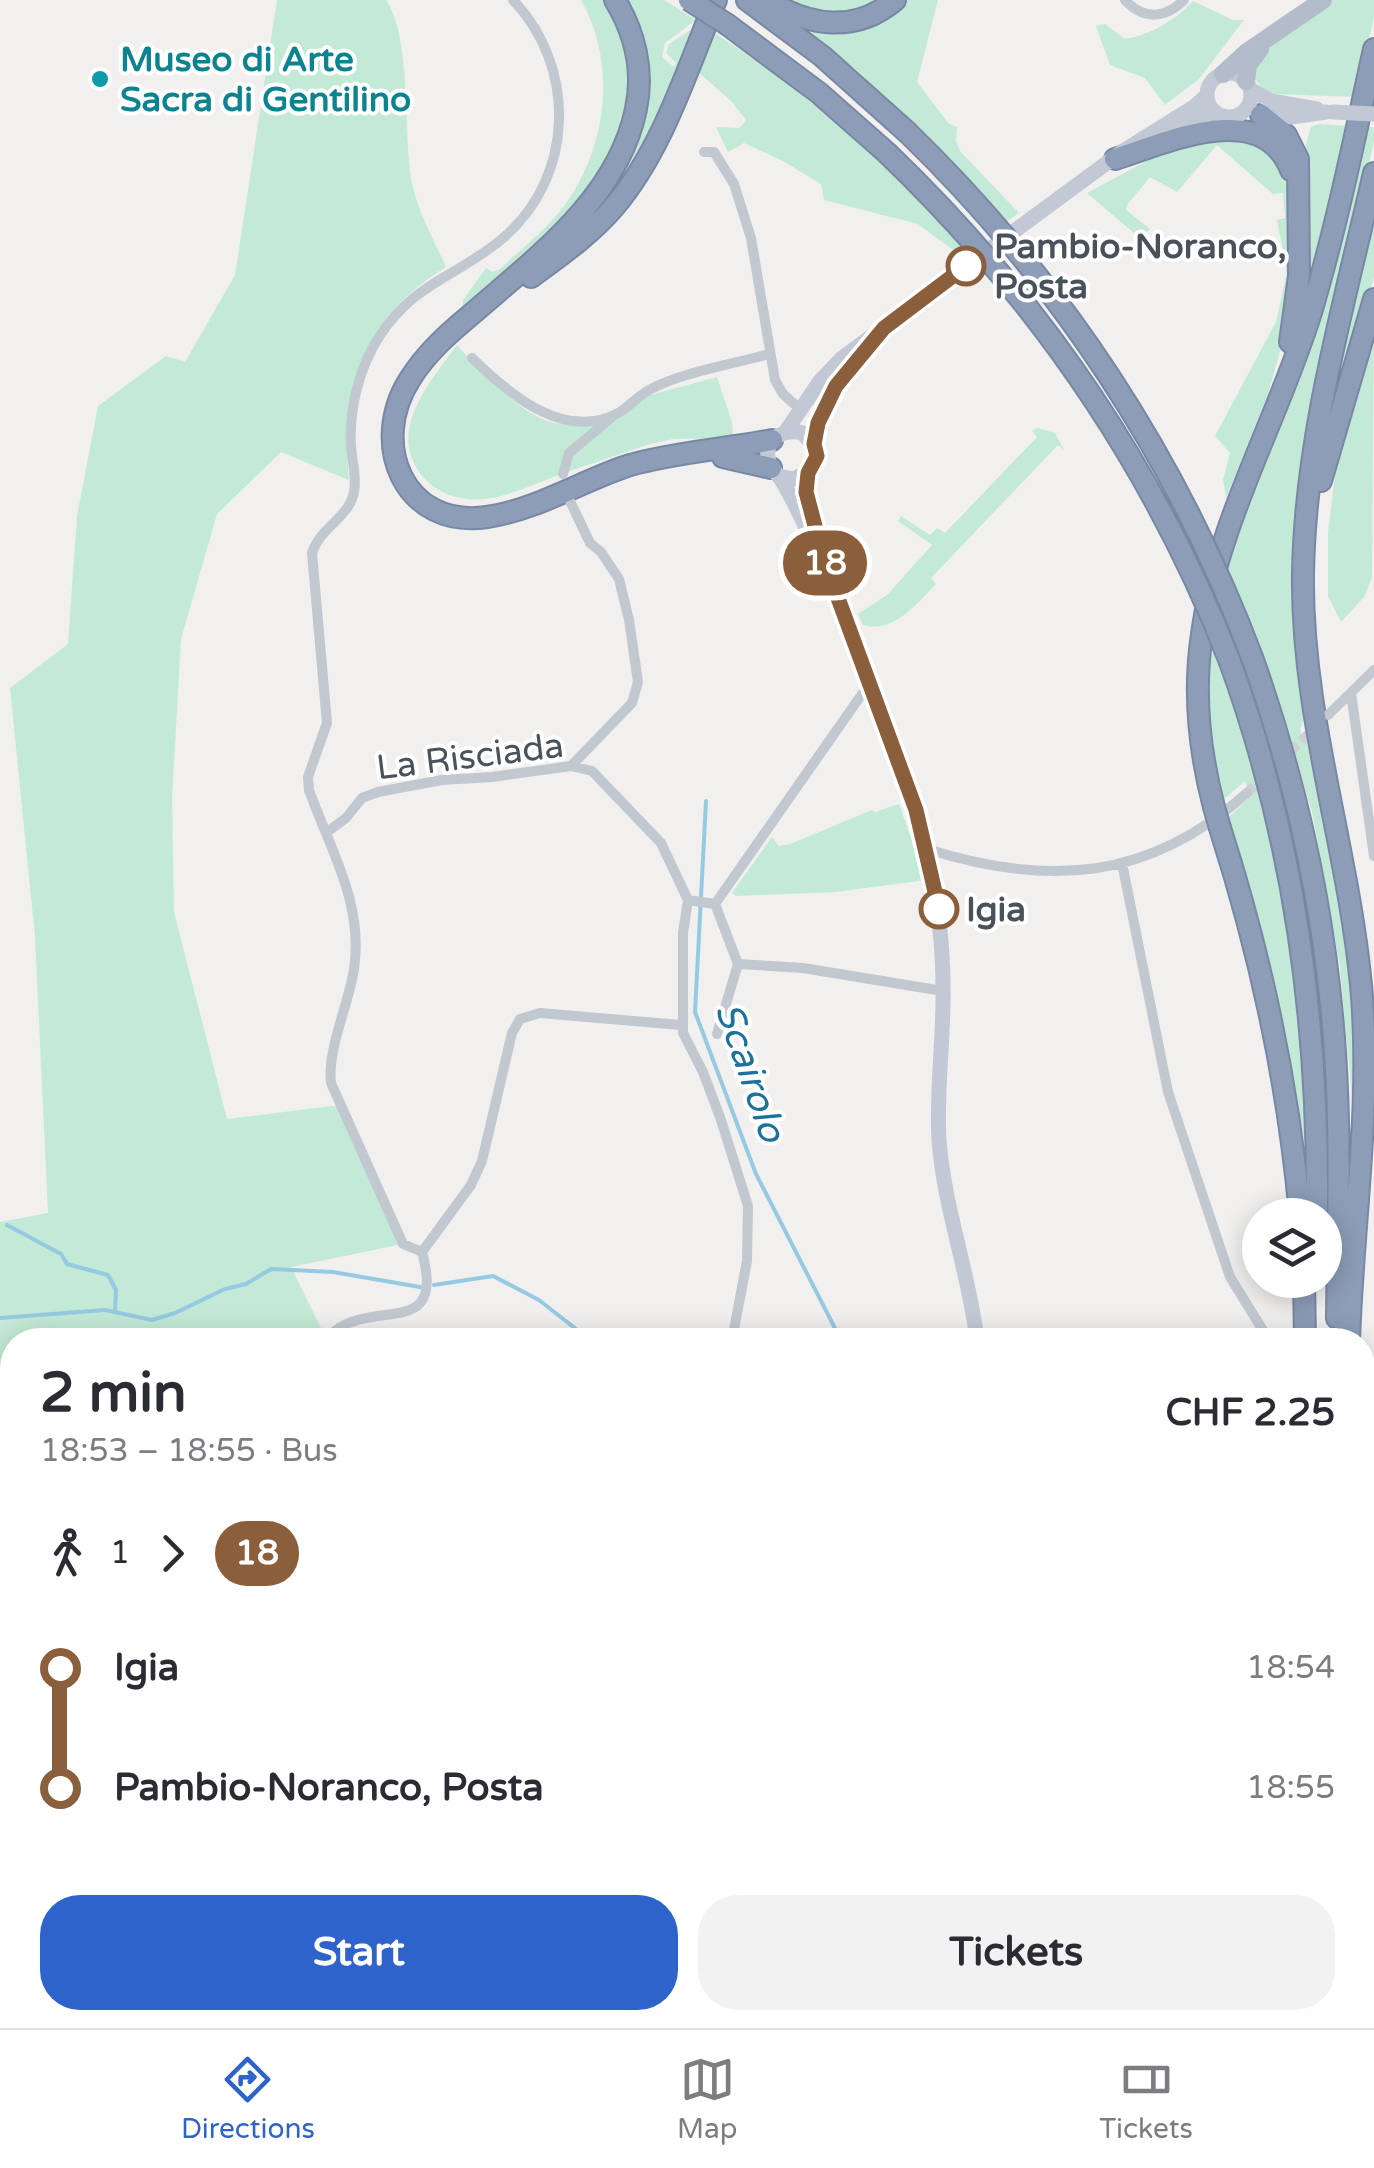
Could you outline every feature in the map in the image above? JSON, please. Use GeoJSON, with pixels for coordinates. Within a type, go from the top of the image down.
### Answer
{"type":"FeatureCollection","features":[{"type":"Feature","properties":{"kind":"highway"},"geometry":{"type":"LineString","coordinates":[[615,0],[633,37],[639,86],[630,131],[618,160],[601,188],[569,225],[446,335],[417,368],[392,422],[392,450],[401,477],[432,508],[459,517],[488,517],[633,465],[780,436]]}},
{"type":"Feature","properties":{"kind":"highway"},"geometry":{"type":"LineString","coordinates":[[688,0],[819,93],[888,153],[1000,271],[1086,385],[1174,534],[1230,662],[1266,771],[1298,913],[1314,1057],[1317,1198]]}},
{"type":"Feature","properties":{"kind":"highway"},"geometry":{"type":"LineString","coordinates":[[470,315],[582,239],[614,208],[649,155],[716,0]]}},
{"type":"Feature","properties":{"kind":"highway"},"geometry":{"type":"LineString","coordinates":[[747,0],[822,56],[907,132],[1028,264],[1120,390],[1197,529],[1253,660],[1296,800],[1326,962],[1338,1120],[1337,1328]]}},
{"type":"Feature","properties":{"kind":"highway"},"geometry":{"type":"LineString","coordinates":[[766,0],[804,18],[840,24],[864,19],[895,0]]}},
{"type":"Feature","properties":{"kind":"highway"},"geometry":{"type":"LineString","coordinates":[[1298,1198],[1286,1096],[1264,976],[1217,818],[1198,726],[1202,631],[1217,566],[1312,307],[1374,49]]}},
{"type":"Feature","properties":{"kind":"highway"},"geometry":{"type":"LineString","coordinates":[[1261,115],[1291,140],[1298,159],[1297,297],[1276,404]]}},
{"type":"Feature","properties":{"kind":"highway"},"geometry":{"type":"LineString","coordinates":[[1110,162],[1200,133],[1236,130],[1276,145],[1297,185]]}},
{"type":"Feature","properties":{"kind":"highway"},"geometry":{"type":"LineString","coordinates":[[1350,1328],[1361,1162],[1361,988],[1348,892],[1316,734],[1303,607],[1305,524],[1314,448],[1374,173]]}},
{"type":"Feature","properties":{"kind":"highway"},"geometry":{"type":"LineString","coordinates":[[1303,607],[1324,468],[1374,299]]}},
{"type":"Feature","properties":{"kind":"highway"},"geometry":{"type":"LineString","coordinates":[[681,456],[726,457],[775,472]]}},
{"type":"Feature","properties":{"kind":"highway"},"geometry":{"type":"LineString","coordinates":[[1305,1298],[1306,1328]]}},
{"type":"Feature","properties":{"kind":"highway"},"geometry":{"type":"LineString","coordinates":[[1316,1298],[1316,1328]]}},
{"type":"Feature","properties":{"kind":"main road"},"geometry":{"type":"LineString","coordinates":[[824,560],[768,454],[829,370],[1110,162],[1195,106],[1212,82],[1247,52],[1321,1]]}},
{"type":"Feature","properties":{"kind":"main road"},"geometry":{"type":"LineString","coordinates":[[1238,114],[1247,106],[1251,58],[1271,38]]}},
{"type":"Feature","properties":{"kind":"main road"},"geometry":{"type":"LineString","coordinates":[[1223,74],[1233,73],[1271,101],[1329,112],[1374,114]]}},
{"type":"Feature","properties":{"kind":"main road"},"geometry":{"type":"LineString","coordinates":[[1207,94],[1215,112]]}},
{"type":"Feature","properties":{"kind":"main road"},"geometry":{"type":"LineString","coordinates":[[1110,162],[1168,131],[1215,112],[1226,116],[1292,117],[1329,112]]}},
{"type":"Feature","properties":{"kind":"main road"},"geometry":{"type":"LineString","coordinates":[[884,328],[836,386],[820,417],[814,444],[817,456],[808,473],[808,506],[927,849],[939,909],[944,990],[939,1138],[975,1328]]}},
{"type":"Feature","properties":{"kind":"main road"},"geometry":{"type":"LineString","coordinates":[[780,436],[803,433],[814,444]]}},
{"type":"Feature","properties":{"kind":"main road"},"geometry":{"type":"LineString","coordinates":[[775,472],[794,479],[808,473]]}},
{"type":"Feature","properties":{"kind":"main road"},"geometry":{"type":"LineString","coordinates":[[974,1316],[982,1328]]}},
{"type":"Feature","properties":{"kind":"street"},"geometry":{"type":"LineString","coordinates":[[342,1328],[350,1323],[406,1314],[419,1306],[426,1296],[427,1268],[422,1252],[403,1244],[331,1083],[357,934],[351,902],[309,790],[308,777],[327,723],[312,553],[319,536],[344,512],[353,497],[352,420],[362,372],[378,337],[406,303],[442,275],[491,247],[522,220],[540,193],[552,164],[560,114],[556,79],[542,40],[512,0]]}},
{"type":"Feature","properties":{"kind":"street"},"geometry":{"type":"LineString","coordinates":[[1125,0],[1138,12],[1151,16],[1166,13],[1184,0]]}},
{"type":"Feature","properties":{"kind":"street"},"geometry":{"type":"LineString","coordinates":[[704,152],[714,152],[734,184],[751,238],[769,354],[783,394],[802,412]]}},
{"type":"Feature","properties":{"kind":"street"},"geometry":{"type":"LineString","coordinates":[[564,474],[569,453],[650,389],[769,354]]}},
{"type":"Feature","properties":{"kind":"street"},"geometry":{"type":"LineString","coordinates":[[472,358],[494,379],[549,416],[579,421],[619,412]]}},
{"type":"Feature","properties":{"kind":"street"},"geometry":{"type":"LineString","coordinates":[[570,501],[590,543],[602,552],[619,580],[638,682],[632,703],[571,766]]}},
{"type":"Feature","properties":{"kind":"street"},"geometry":{"type":"LineString","coordinates":[[1328,715],[1374,670]]}},
{"type":"Feature","properties":{"kind":"street"},"geometry":{"type":"LineString","coordinates":[[715,904],[870,684]]}},
{"type":"Feature","properties":{"kind":"street"},"geometry":{"type":"LineString","coordinates":[[1351,692],[1374,856]]}},
{"type":"Feature","properties":{"kind":"street","name":"La Risciada"},"geometry":{"type":"LineString","coordinates":[[327,832],[346,818],[362,798],[378,792],[442,780],[492,778],[571,766],[592,771],[661,843],[688,900]]}},
{"type":"Feature","properties":{"kind":"street"},"geometry":{"type":"LineString","coordinates":[[927,849],[1008,869],[1069,871],[1122,864],[1163,849],[1205,826],[1246,793]]}},
{"type":"Feature","properties":{"kind":"street"},"geometry":{"type":"LineString","coordinates":[[1122,864],[1168,1092],[1230,1277],[1262,1328]]}},
{"type":"Feature","properties":{"kind":"street"},"geometry":{"type":"LineString","coordinates":[[715,904],[688,900],[683,934],[681,1025],[721,1120],[748,1206],[748,1261],[734,1328]]}},
{"type":"Feature","properties":{"kind":"street"},"geometry":{"type":"LineString","coordinates":[[715,904],[738,964],[717,1034]]}},
{"type":"Feature","properties":{"kind":"street"},"geometry":{"type":"LineString","coordinates":[[738,964],[844,974],[944,990]]}},
{"type":"Feature","properties":{"kind":"street"},"geometry":{"type":"LineString","coordinates":[[422,1252],[471,1185],[482,1162],[512,1034],[520,1019],[540,1013],[681,1025]]}},
{"type":"Feature","properties":{"kind":"green space"},"geometry":{"type":"Polygon","coordinates":[[[277,0],[386,0],[404,64],[413,187],[446,267],[395,309],[376,332],[363,357],[349,414],[349,480],[281,452],[217,514],[181,639],[172,798],[174,912],[227,1119],[340,1105],[403,1244],[291,1267],[321,1328],[0,1328],[0,1222],[48,1213],[35,937],[10,688],[68,644],[77,516],[98,406],[166,356],[185,362],[235,275],[277,0]]]}},
{"type":"Feature","properties":{"kind":"green space"},"geometry":{"type":"Polygon","coordinates":[[[581,0],[606,0],[626,48],[629,93],[619,135],[598,174],[569,211],[463,307],[463,300],[486,268],[493,272],[500,269],[561,210],[589,161],[602,107],[603,79],[593,25],[581,0]]]}},
{"type":"Feature","properties":{"kind":"green space"},"geometry":{"type":"Polygon","coordinates":[[[624,0],[664,0],[696,20],[665,43],[662,57],[674,67],[676,63],[666,53],[669,44],[698,25],[651,136],[616,194],[576,234],[637,135],[624,0]]]}},
{"type":"Feature","properties":{"kind":"green space"},"geometry":{"type":"Polygon","coordinates":[[[783,0],[881,0],[832,13],[783,0]]]}},
{"type":"Feature","properties":{"kind":"green space"},"geometry":{"type":"Polygon","coordinates":[[[902,0],[938,0],[917,82],[949,124],[957,127],[960,151],[1019,213],[1006,222],[859,72],[796,22],[809,25],[902,0]]]}},
{"type":"Feature","properties":{"kind":"green space"},"geometry":{"type":"Polygon","coordinates":[[[1333,0],[1374,0],[1374,18],[1355,97],[1274,94],[1264,90],[1254,78],[1258,56],[1333,0]]]}},
{"type":"Feature","properties":{"kind":"green space"},"geometry":{"type":"Polygon","coordinates":[[[1193,1],[1233,20],[1244,20],[1199,79],[1165,105],[1145,78],[1110,65],[1096,26],[1105,24],[1125,39],[1135,37],[1162,26],[1193,1]]]}},
{"type":"Feature","properties":{"kind":"green space"},"geometry":{"type":"Polygon","coordinates":[[[712,31],[856,139],[926,203],[964,247],[957,253],[918,224],[824,200],[821,184],[744,143],[728,152],[716,127],[740,128],[746,120],[696,70],[712,31]]]}},
{"type":"Feature","properties":{"kind":"green space"},"geometry":{"type":"Polygon","coordinates":[[[1350,126],[1303,317],[1303,155],[1311,127],[1350,126]]]}},
{"type":"Feature","properties":{"kind":"green space"},"geometry":{"type":"Polygon","coordinates":[[[1364,127],[1374,127],[1374,141],[1315,403],[1306,715],[1300,729],[1304,744],[1308,740],[1312,747],[1347,930],[1355,1029],[1353,1109],[1340,967],[1313,816],[1283,711],[1226,566],[1300,377],[1364,127]]]}},
{"type":"Feature","properties":{"kind":"green space"},"geometry":{"type":"Polygon","coordinates":[[[1216,134],[1264,143],[1288,176],[1292,242],[1286,330],[1268,394],[1226,498],[1223,480],[1230,453],[1215,436],[1276,322],[1287,272],[1277,220],[1285,218],[1283,193],[1273,194],[1217,145],[1177,192],[1150,177],[1127,205],[1126,210],[1150,229],[1141,239],[1087,193],[1156,156],[1216,134]]]}},
{"type":"Feature","properties":{"kind":"green space"},"geometry":{"type":"Polygon","coordinates":[[[1374,206],[1374,278],[1329,427],[1330,402],[1374,206]]]}},
{"type":"Feature","properties":{"kind":"green space"},"geometry":{"type":"Polygon","coordinates":[[[1374,323],[1372,577],[1364,597],[1341,622],[1328,596],[1328,532],[1340,436],[1374,323]]]}},
{"type":"Feature","properties":{"kind":"green space"},"geometry":{"type":"Polygon","coordinates":[[[457,345],[499,388],[535,416],[560,424],[602,421],[565,451],[558,475],[513,492],[477,499],[446,494],[427,481],[414,464],[409,428],[423,393],[457,345]]]}},
{"type":"Feature","properties":{"kind":"green space"},"geometry":{"type":"Polygon","coordinates":[[[717,377],[732,422],[733,438],[673,439],[567,472],[577,449],[643,397],[717,377]]]}},
{"type":"Feature","properties":{"kind":"green space"},"geometry":{"type":"Polygon","coordinates":[[[1038,428],[1055,433],[1064,450],[1058,445],[931,578],[936,584],[913,608],[885,625],[863,625],[858,614],[887,595],[932,545],[898,521],[901,516],[930,535],[937,528],[945,533],[1037,437],[1032,431],[1038,428]]]}},
{"type":"Feature","properties":{"kind":"green space"},"geometry":{"type":"Polygon","coordinates":[[[1210,639],[1251,765],[1281,895],[1300,1027],[1306,1159],[1283,1032],[1226,820],[1250,797],[1245,781],[1221,802],[1206,723],[1210,639]]]}},
{"type":"Feature","properties":{"kind":"green space"},"geometry":{"type":"Polygon","coordinates":[[[899,804],[926,880],[835,892],[736,896],[732,893],[772,837],[779,846],[790,844],[872,810],[899,804]]]}},
{"type":"Feature","properties":{"kind":"waterway","name":"Scairolo"},"geometry":{"type":"LineString","coordinates":[[706,801],[695,1012],[756,1174],[835,1328]]}},
{"type":"Feature","properties":{"kind":"waterway"},"geometry":{"type":"LineString","coordinates":[[7,1225],[61,1254],[67,1264],[108,1275],[116,1290],[115,1312]]}},
{"type":"Feature","properties":{"kind":"waterway"},"geometry":{"type":"LineString","coordinates":[[0,1318],[105,1310],[152,1320],[246,1284],[271,1269],[333,1272],[420,1287]]}},
{"type":"Feature","properties":{"kind":"waterway"},"geometry":{"type":"LineString","coordinates":[[434,1285],[493,1276],[539,1300],[575,1328]]}},
{"type":"Feature","properties":{"kind":"tunnel"},"geometry":{"type":"LineString","coordinates":[[1247,793],[1315,728]]}},
{"type":"Feature","properties":{"kind":"bus line","name":"18"},"geometry":{"type":"LineString","coordinates":[[939,909],[916,810],[824,560],[806,492],[808,473],[817,456],[814,444],[818,423],[836,386],[884,328],[966,266]]}},
{"type":"Feature","properties":{"kind":"place","name":"Museo di Arte Sacra di Gentilino"},"geometry":{"type":"Point","coordinates":[100,79]}},
{"type":"Feature","properties":{"kind":"place","name":"Pambio-Noranco, Posta"},"geometry":{"type":"Point","coordinates":[966,266]}},
{"type":"Feature","properties":{"kind":"place","name":"Igia"},"geometry":{"type":"Point","coordinates":[939,909]}}]}
